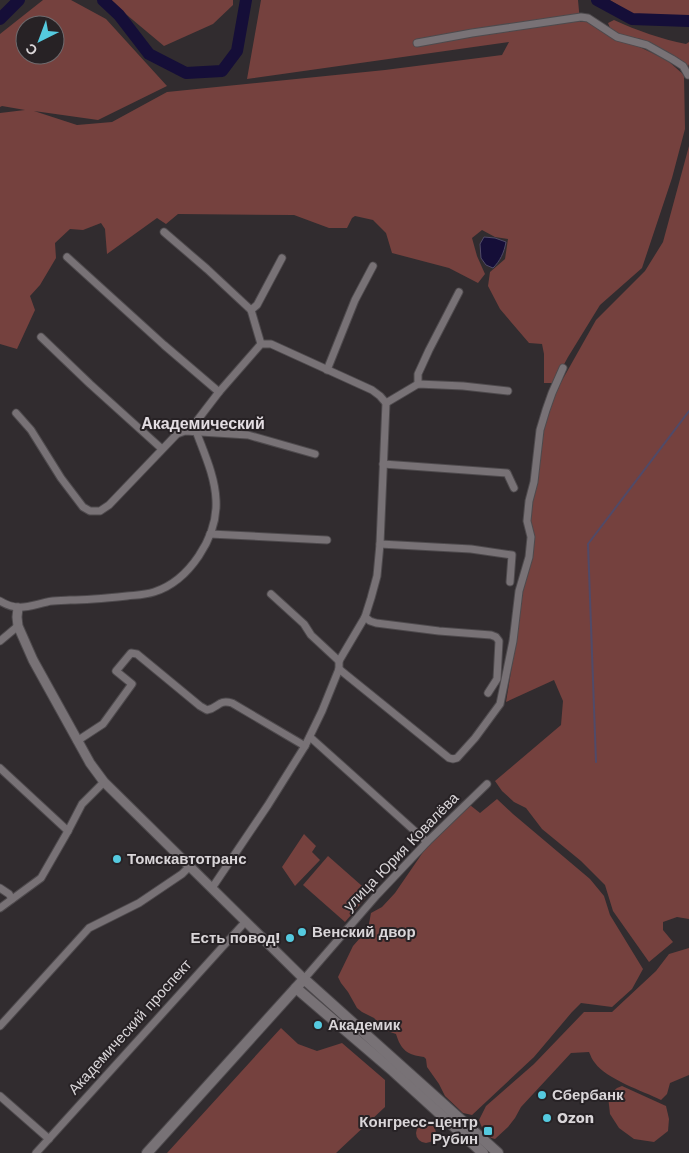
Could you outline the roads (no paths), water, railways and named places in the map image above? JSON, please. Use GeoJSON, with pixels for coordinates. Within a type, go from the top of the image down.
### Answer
{"type":"FeatureCollection","features":[{"type":"Feature","properties":{"kind":"main road"},"geometry":{"type":"LineString","coordinates":[[148,1153],[304,979],[483,1153]]}},
{"type":"Feature","properties":{"kind":"main road"},"geometry":{"type":"LineString","coordinates":[[296,988],[397,1068],[497,1153]]}},
{"type":"Feature","properties":{"kind":"street"},"geometry":{"type":"LineString","coordinates":[[417,43],[472,32],[581,17],[588,18],[617,37],[647,45],[672,58],[683,66],[688,74]]}},
{"type":"Feature","properties":{"kind":"street"},"geometry":{"type":"LineString","coordinates":[[164,232],[207,268],[251,310],[261,344]]}},
{"type":"Feature","properties":{"kind":"street"},"geometry":{"type":"LineString","coordinates":[[67,257],[219,392]]}},
{"type":"Feature","properties":{"kind":"street"},"geometry":{"type":"LineString","coordinates":[[251,310],[257,304],[282,258]]}},
{"type":"Feature","properties":{"kind":"street"},"geometry":{"type":"LineString","coordinates":[[327,370],[355,300],[373,266]]}},
{"type":"Feature","properties":{"kind":"street"},"geometry":{"type":"LineString","coordinates":[[418,384],[418,374],[460,292]]}},
{"type":"Feature","properties":{"kind":"street"},"geometry":{"type":"LineString","coordinates":[[41,337],[162,449]]}},
{"type":"Feature","properties":{"kind":"street"},"geometry":{"type":"LineString","coordinates":[[0,601],[18,608],[49,601],[141,595],[154,592],[180,577],[202,552],[215,516],[214,486],[196,430],[196,422],[219,392],[261,344],[271,344],[372,390],[386,403],[377,576],[365,617],[339,665],[310,737],[268,805],[212,888]]}},
{"type":"Feature","properties":{"kind":"street"},"geometry":{"type":"LineString","coordinates":[[271,594],[304,624],[310,635],[339,665],[449,758],[458,758],[476,738],[500,704],[513,642],[519,591],[529,557],[531,537],[527,521],[540,430],[552,393],[564,368]]}},
{"type":"Feature","properties":{"kind":"street"},"geometry":{"type":"LineString","coordinates":[[386,403],[418,384],[508,391]]}},
{"type":"Feature","properties":{"kind":"street"},"geometry":{"type":"LineString","coordinates":[[16,413],[31,430],[61,478],[83,507],[90,511],[100,511],[109,505],[177,434],[185,430],[248,435],[315,454]]}},
{"type":"Feature","properties":{"kind":"street"},"geometry":{"type":"LineString","coordinates":[[383,464],[507,473],[514,488]]}},
{"type":"Feature","properties":{"kind":"street"},"geometry":{"type":"LineString","coordinates":[[210,534],[327,540]]}},
{"type":"Feature","properties":{"kind":"street"},"geometry":{"type":"LineString","coordinates":[[380,544],[471,549],[512,555],[510,582]]}},
{"type":"Feature","properties":{"kind":"street"},"geometry":{"type":"LineString","coordinates":[[18,608],[18,626],[33,660],[77,741],[104,782],[304,979]]}},
{"type":"Feature","properties":{"kind":"street"},"geometry":{"type":"LineString","coordinates":[[365,617],[376,623],[496,637],[499,641],[497,679],[488,693]]}},
{"type":"Feature","properties":{"kind":"street"},"geometry":{"type":"LineString","coordinates":[[0,641],[18,626]]}},
{"type":"Feature","properties":{"kind":"street"},"geometry":{"type":"LineString","coordinates":[[77,741],[103,724],[132,684],[116,671],[131,653],[138,654],[207,710],[214,709],[220,702],[232,703],[304,746]]}},
{"type":"Feature","properties":{"kind":"street"},"geometry":{"type":"LineString","coordinates":[[310,737],[427,842]]}},
{"type":"Feature","properties":{"kind":"street"},"geometry":{"type":"LineString","coordinates":[[0,768],[68,831]]}},
{"type":"Feature","properties":{"kind":"street"},"geometry":{"type":"LineString","coordinates":[[0,908],[41,878],[82,804],[104,782]]}},
{"type":"Feature","properties":{"kind":"street","name":"улица Юрия Ковалёва"},"geometry":{"type":"LineString","coordinates":[[304,979],[376,896],[427,842],[487,784]]}},
{"type":"Feature","properties":{"kind":"street"},"geometry":{"type":"LineString","coordinates":[[0,1026],[89,928],[139,903],[182,874],[190,866]]}},
{"type":"Feature","properties":{"kind":"street"},"geometry":{"type":"LineString","coordinates":[[0,888],[9,894],[12,899]]}},
{"type":"Feature","properties":{"kind":"street","name":"Академический проспект"},"geometry":{"type":"LineString","coordinates":[[36,1153],[246,921]]}},
{"type":"Feature","properties":{"kind":"street"},"geometry":{"type":"LineString","coordinates":[[0,1096],[49,1139]]}},
{"type":"Feature","properties":{"kind":"waterway"},"geometry":{"type":"LineString","coordinates":[[0,19],[19,0]]}},
{"type":"Feature","properties":{"kind":"waterway"},"geometry":{"type":"LineString","coordinates":[[103,0],[119,15],[149,54],[186,73],[222,71],[237,51],[246,0]]}},
{"type":"Feature","properties":{"kind":"waterway"},"geometry":{"type":"LineString","coordinates":[[597,0],[632,19],[689,21]]}},
{"type":"Feature","properties":{"kind":"waterway"},"geometry":{"type":"LineString","coordinates":[[596,762],[588,544],[689,411]]}},
{"type":"Feature","properties":{"kind":"place","name":"Томскавтотранс"},"geometry":{"type":"Point","coordinates":[117,859]}},
{"type":"Feature","properties":{"kind":"place","name":"Венский двор"},"geometry":{"type":"Point","coordinates":[302,932]}},
{"type":"Feature","properties":{"kind":"place","name":"Есть повод!"},"geometry":{"type":"Point","coordinates":[290,938]}},
{"type":"Feature","properties":{"kind":"place","name":"Академик"},"geometry":{"type":"Point","coordinates":[318,1025]}},
{"type":"Feature","properties":{"kind":"place","name":"Сбербанк"},"geometry":{"type":"Point","coordinates":[542,1095]}},
{"type":"Feature","properties":{"kind":"place","name":"Ozon"},"geometry":{"type":"Point","coordinates":[547,1118]}},
{"type":"Feature","properties":{"kind":"place","name":"Конгресс-центр Рубин"},"geometry":{"type":"Point","coordinates":[488,1131]}},
{"type":"Feature","properties":{"kind":"district","name":"Академический"},"geometry":{"type":"Point","coordinates":[203,423]}}]}
